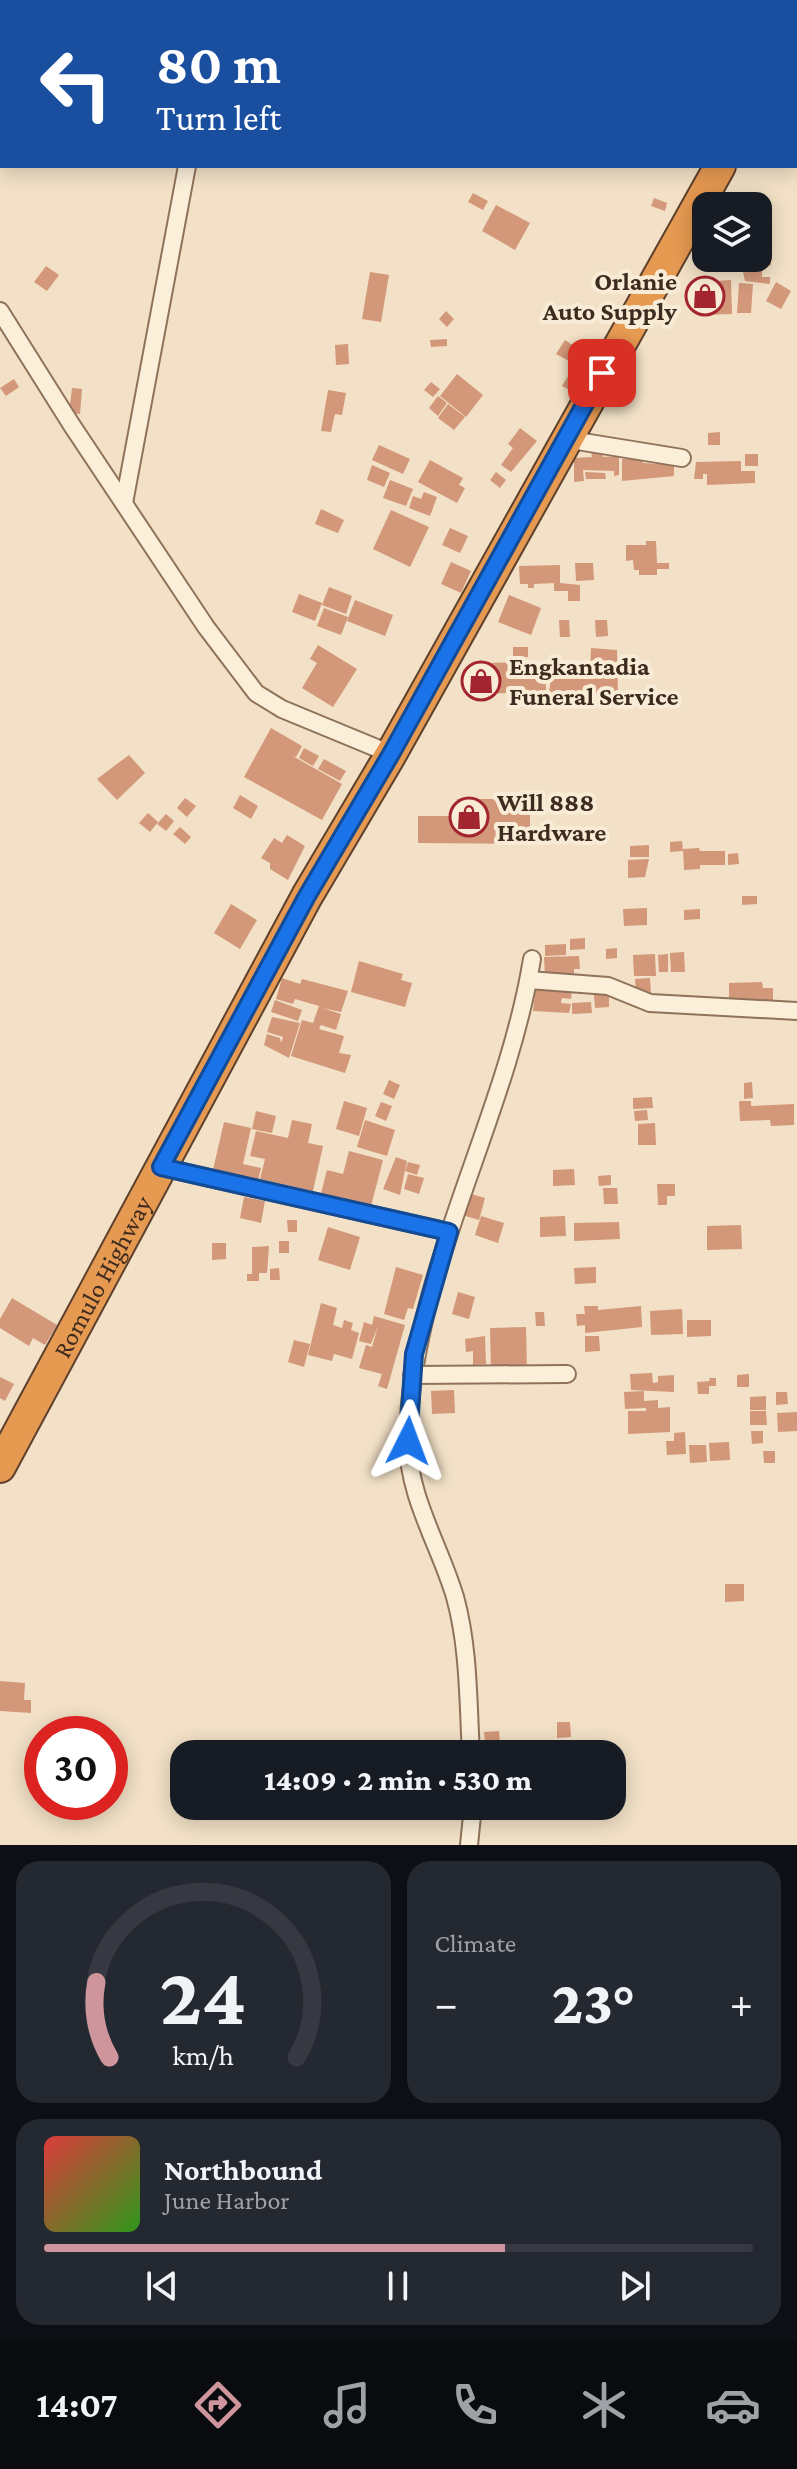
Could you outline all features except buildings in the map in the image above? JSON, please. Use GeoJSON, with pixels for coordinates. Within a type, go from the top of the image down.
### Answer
{"type":"FeatureCollection","features":[{"type":"Feature","properties":{"kind":"highway","name":"Romulo Highway"},"geometry":{"type":"LineString","coordinates":[[0,1467],[307,896],[391,754],[719,168]]}},
{"type":"Feature","properties":{"kind":"street"},"geometry":{"type":"LineString","coordinates":[[124,503],[187,168]]}},
{"type":"Feature","properties":{"kind":"street"},"geometry":{"type":"LineString","coordinates":[[0,311],[206,627],[256,693],[282,709],[391,754]]}},
{"type":"Feature","properties":{"kind":"street"},"geometry":{"type":"LineString","coordinates":[[565,439],[682,458]]}},
{"type":"Feature","properties":{"kind":"street"},"geometry":{"type":"LineString","coordinates":[[470,1740],[460,1619],[408,1458],[412,1375],[425,1307],[520,1020],[532,959]]}},
{"type":"Feature","properties":{"kind":"street"},"geometry":{"type":"LineString","coordinates":[[529,980],[608,986],[658,1004],[797,1011]]}},
{"type":"Feature","properties":{"kind":"street"},"geometry":{"type":"LineString","coordinates":[[161,1167],[449,1232]]}},
{"type":"Feature","properties":{"kind":"street"},"geometry":{"type":"LineString","coordinates":[[412,1375],[567,1374]]}},
{"type":"Feature","properties":{"kind":"street"},"geometry":{"type":"LineString","coordinates":[[469,1845],[472,1820]]}},
{"type":"Feature","properties":{"kind":"place","name":"Orlanie Auto Supply"},"geometry":{"type":"Point","coordinates":[705,296]}},
{"type":"Feature","properties":{"kind":"place","name":"Engkantadia Funeral Service"},"geometry":{"type":"Point","coordinates":[481,681]}},
{"type":"Feature","properties":{"kind":"place","name":"Will 888 Hardware"},"geometry":{"type":"Point","coordinates":[469,817]}},
{"type":"Feature","properties":{"kind":"route"},"geometry":{"type":"LineString","coordinates":[[408,1441],[414,1354],[449,1232],[161,1167],[307,896],[391,754],[602,373]]}}]}
